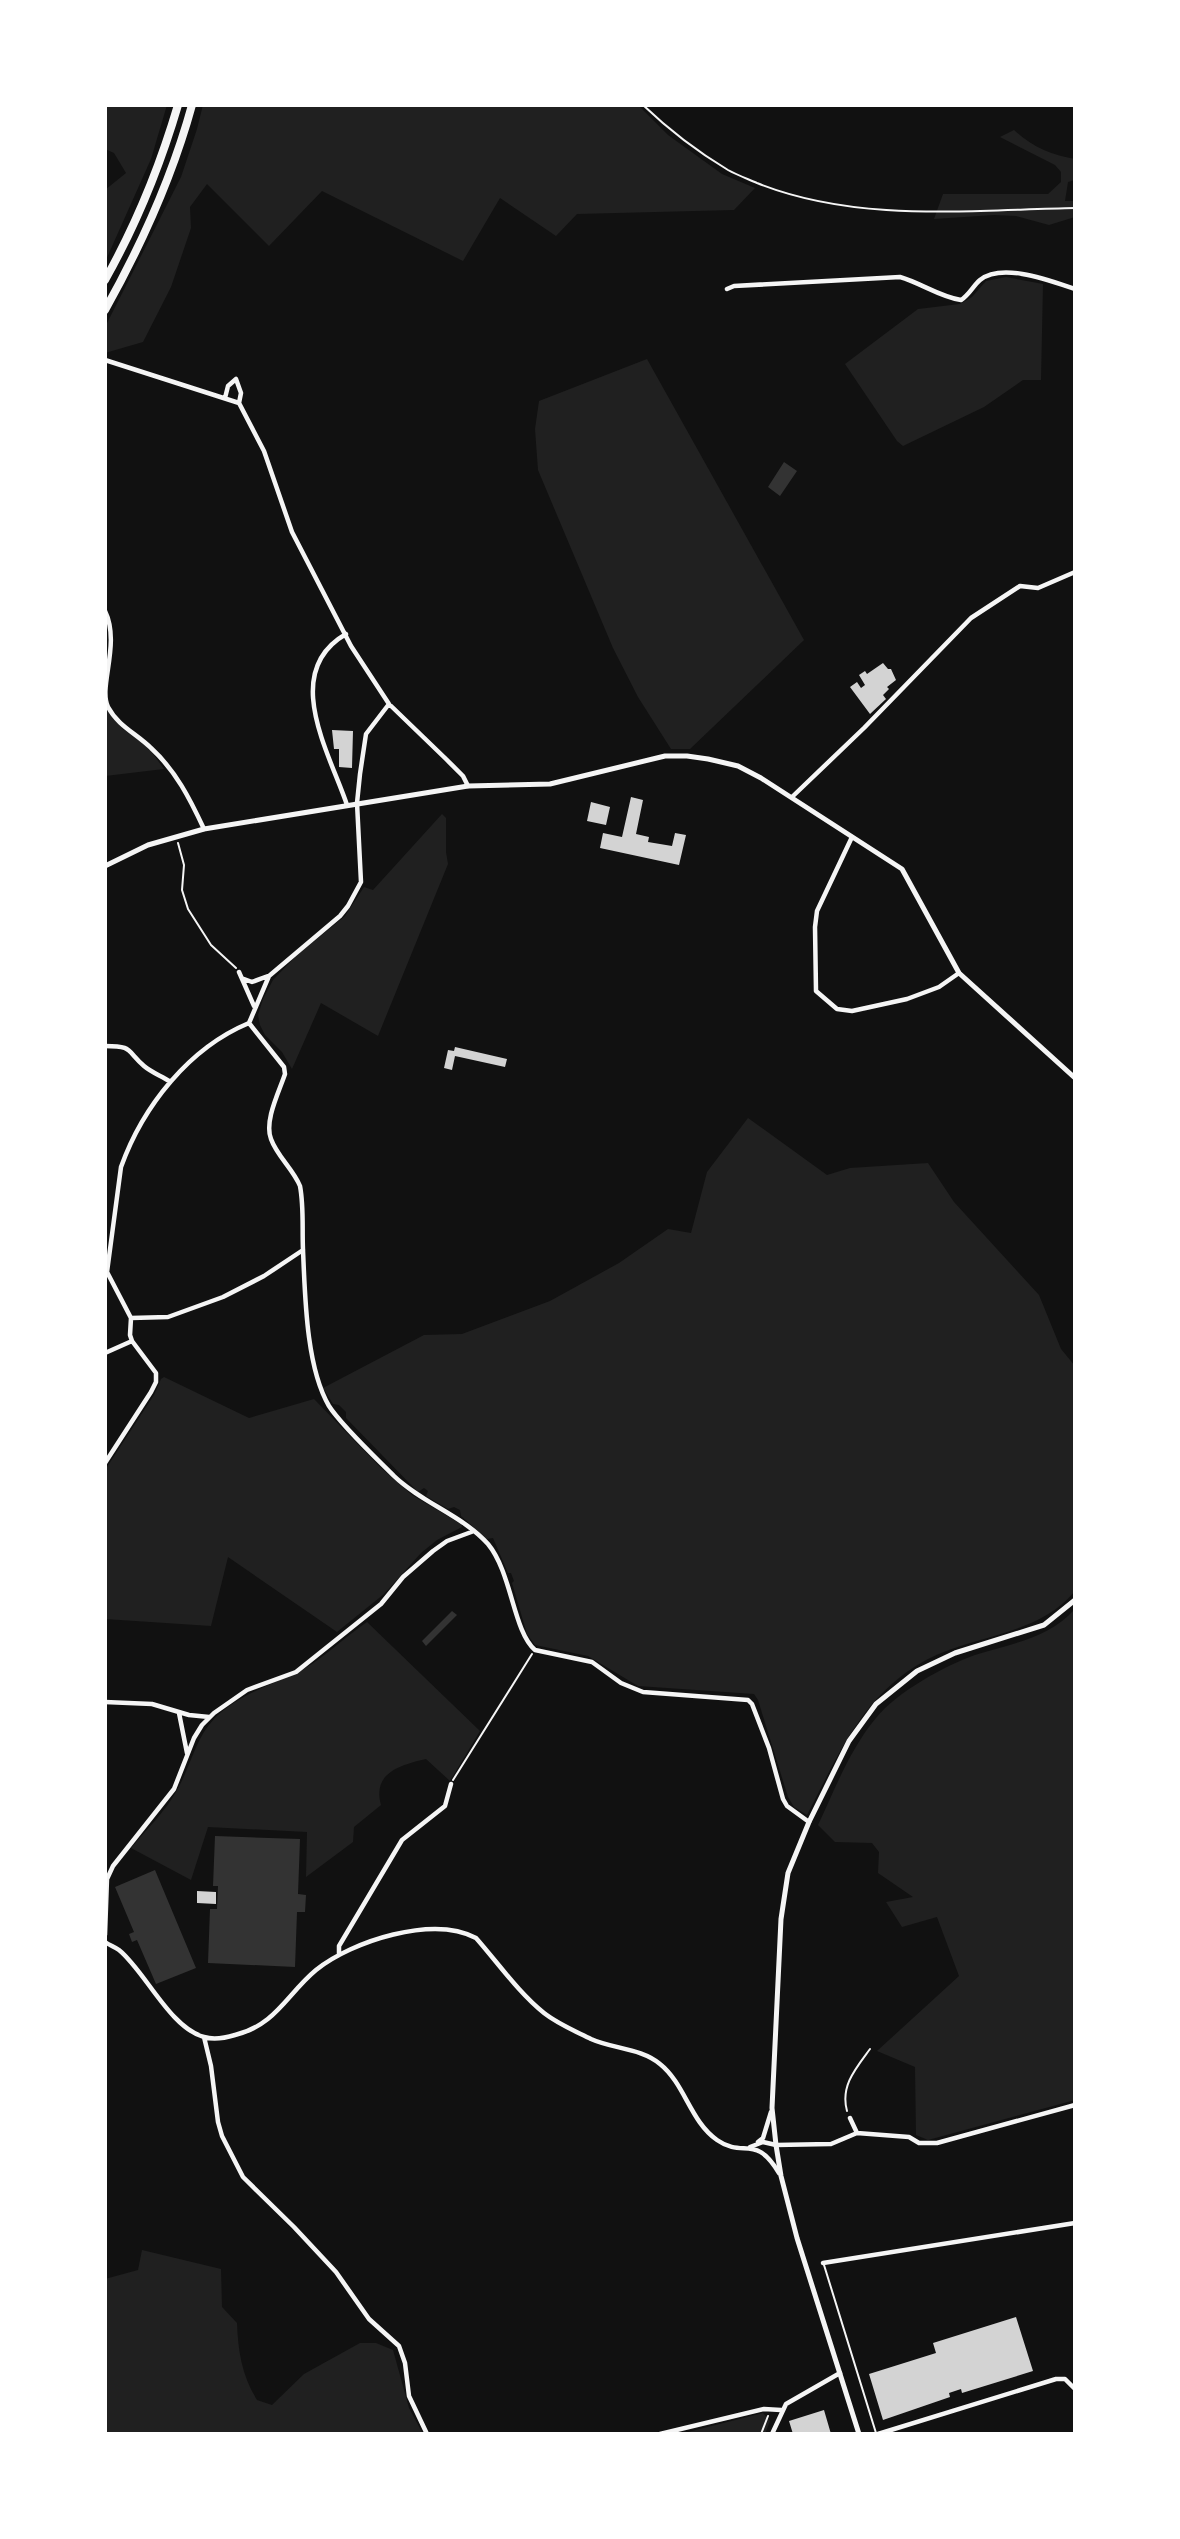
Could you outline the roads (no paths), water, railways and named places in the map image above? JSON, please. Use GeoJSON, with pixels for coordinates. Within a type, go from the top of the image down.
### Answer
{"type":"FeatureCollection","features":[{"type":"Feature","properties":{"kind":"highway"},"geometry":{"type":"LineString","coordinates":[[105,280],[144,203],[166,146],[178,105]]}},
{"type":"Feature","properties":{"kind":"highway"},"geometry":{"type":"LineString","coordinates":[[105,310],[133,260],[158,206],[180,148],[192,105]]}},
{"type":"Feature","properties":{"kind":"street"},"geometry":{"type":"LineString","coordinates":[[727,289],[734,286],[900,277],[915,281],[950,299],[961,300],[979,281],[990,274],[1001,272],[1034,277],[1075,289]]}},
{"type":"Feature","properties":{"kind":"street"},"geometry":{"type":"LineString","coordinates":[[105,369],[107,361],[239,403],[264,451],[292,532],[346,634],[388,704],[463,776],[468,786]]}},
{"type":"Feature","properties":{"kind":"street"},"geometry":{"type":"LineString","coordinates":[[225,398],[228,386],[236,379],[242,393],[239,403]]}},
{"type":"Feature","properties":{"kind":"street"},"geometry":{"type":"LineString","coordinates":[[792,797],[864,728],[971,618],[1020,586],[1038,588],[1075,572]]}},
{"type":"Feature","properties":{"kind":"street"},"geometry":{"type":"LineString","coordinates":[[105,611],[111,628],[112,644],[107,705],[133,735],[150,746],[180,782],[204,829]]}},
{"type":"Feature","properties":{"kind":"street"},"geometry":{"type":"LineString","coordinates":[[346,634],[340,637],[318,663],[313,682],[313,705],[317,726],[347,805]]}},
{"type":"Feature","properties":{"kind":"street"},"geometry":{"type":"LineString","coordinates":[[243,979],[252,982],[269,976],[340,916],[358,891],[361,883],[357,803],[366,734],[388,704]]}},
{"type":"Feature","properties":{"kind":"street"},"geometry":{"type":"LineString","coordinates":[[105,866],[148,845],[176,836],[357,803],[468,786],[550,784],[665,756],[687,756],[737,766],[792,797],[894,863],[908,877],[959,973],[1075,1078]]}},
{"type":"Feature","properties":{"kind":"street"},"geometry":{"type":"LineString","coordinates":[[852,836],[817,911],[816,991],[837,1009],[852,1011],[907,999],[939,987],[959,973]]}},
{"type":"Feature","properties":{"kind":"street"},"geometry":{"type":"LineString","coordinates":[[239,972],[255,1007]]}},
{"type":"Feature","properties":{"kind":"street"},"geometry":{"type":"LineString","coordinates":[[105,1463],[156,1382],[156,1373],[132,1341],[131,1318],[107,1272],[121,1167],[134,1138],[169,1081],[233,1030],[249,1023],[269,976]]}},
{"type":"Feature","properties":{"kind":"street"},"geometry":{"type":"LineString","coordinates":[[249,1023],[284,1067],[285,1074],[269,1132],[271,1141],[295,1174],[300,1186],[303,1250],[315,1370],[331,1409],[412,1491],[474,1531],[498,1558],[523,1633],[535,1650],[593,1662],[621,1683],[643,1692],[748,1700],[769,1748],[783,1800],[809,1822]]}},
{"type":"Feature","properties":{"kind":"street"},"geometry":{"type":"LineString","coordinates":[[105,1046],[123,1046],[129,1049],[144,1066],[169,1081]]}},
{"type":"Feature","properties":{"kind":"street"},"geometry":{"type":"LineString","coordinates":[[131,1318],[168,1317],[223,1297],[264,1276],[303,1250]]}},
{"type":"Feature","properties":{"kind":"street"},"geometry":{"type":"LineString","coordinates":[[105,1353],[132,1341]]}},
{"type":"Feature","properties":{"kind":"street"},"geometry":{"type":"LineString","coordinates":[[105,1935],[106,1878],[174,1789],[187,1754],[209,1717],[247,1690],[288,1676],[304,1666],[376,1608],[403,1577],[433,1551],[447,1541],[474,1531]]}},
{"type":"Feature","properties":{"kind":"street"},"geometry":{"type":"LineString","coordinates":[[859,2434],[781,2176],[776,2146],[772,2108],[781,1919],[789,1873],[809,1822],[849,1741],[876,1704],[901,1681],[917,1671],[955,1653],[1044,1625],[1075,1600]]}},
{"type":"Feature","properties":{"kind":"street"},"geometry":{"type":"LineString","coordinates":[[105,1702],[152,1704],[209,1717]]}},
{"type":"Feature","properties":{"kind":"street"},"geometry":{"type":"LineString","coordinates":[[178,1712],[187,1754]]}},
{"type":"Feature","properties":{"kind":"street"},"geometry":{"type":"LineString","coordinates":[[339,1955],[339,1946],[402,1840],[445,1806],[451,1784]]}},
{"type":"Feature","properties":{"kind":"street"},"geometry":{"type":"LineString","coordinates":[[105,1942],[119,1950],[173,2015],[193,2032],[204,2037],[224,2038],[249,2032],[264,2024],[315,1971],[359,1946],[416,1930],[466,1933],[476,1938],[546,2015],[595,2041],[644,2054],[659,2062],[671,2074],[701,2123],[718,2140],[736,2147],[757,2147],[764,2150],[776,2146],[831,2144],[857,2133],[909,2137],[928,2145],[1075,2105]]}},
{"type":"Feature","properties":{"kind":"street"},"geometry":{"type":"LineString","coordinates":[[204,2037],[211,2066],[218,2123],[243,2177],[336,2272],[369,2319],[399,2346],[405,2363],[409,2396],[427,2434]]}},
{"type":"Feature","properties":{"kind":"street"},"geometry":{"type":"LineString","coordinates":[[757,2147],[763,2138],[772,2108]]}},
{"type":"Feature","properties":{"kind":"street"},"geometry":{"type":"LineString","coordinates":[[850,2119],[857,2133]]}},
{"type":"Feature","properties":{"kind":"street"},"geometry":{"type":"LineString","coordinates":[[757,2147],[770,2158],[781,2176]]}},
{"type":"Feature","properties":{"kind":"street"},"geometry":{"type":"LineString","coordinates":[[823,2263],[1075,2223]]}},
{"type":"Feature","properties":{"kind":"street"},"geometry":{"type":"LineString","coordinates":[[772,2434],[781,2410],[791,2399],[840,2373]]}},
{"type":"Feature","properties":{"kind":"street"},"geometry":{"type":"LineString","coordinates":[[877,2434],[1056,2379],[1065,2379],[1075,2389]]}},
{"type":"Feature","properties":{"kind":"street"},"geometry":{"type":"LineString","coordinates":[[660,2434],[764,2409],[781,2410]]}},
{"type":"Feature","properties":{"kind":"lane"},"geometry":{"type":"LineString","coordinates":[[823,2263],[877,2434]]}}]}
